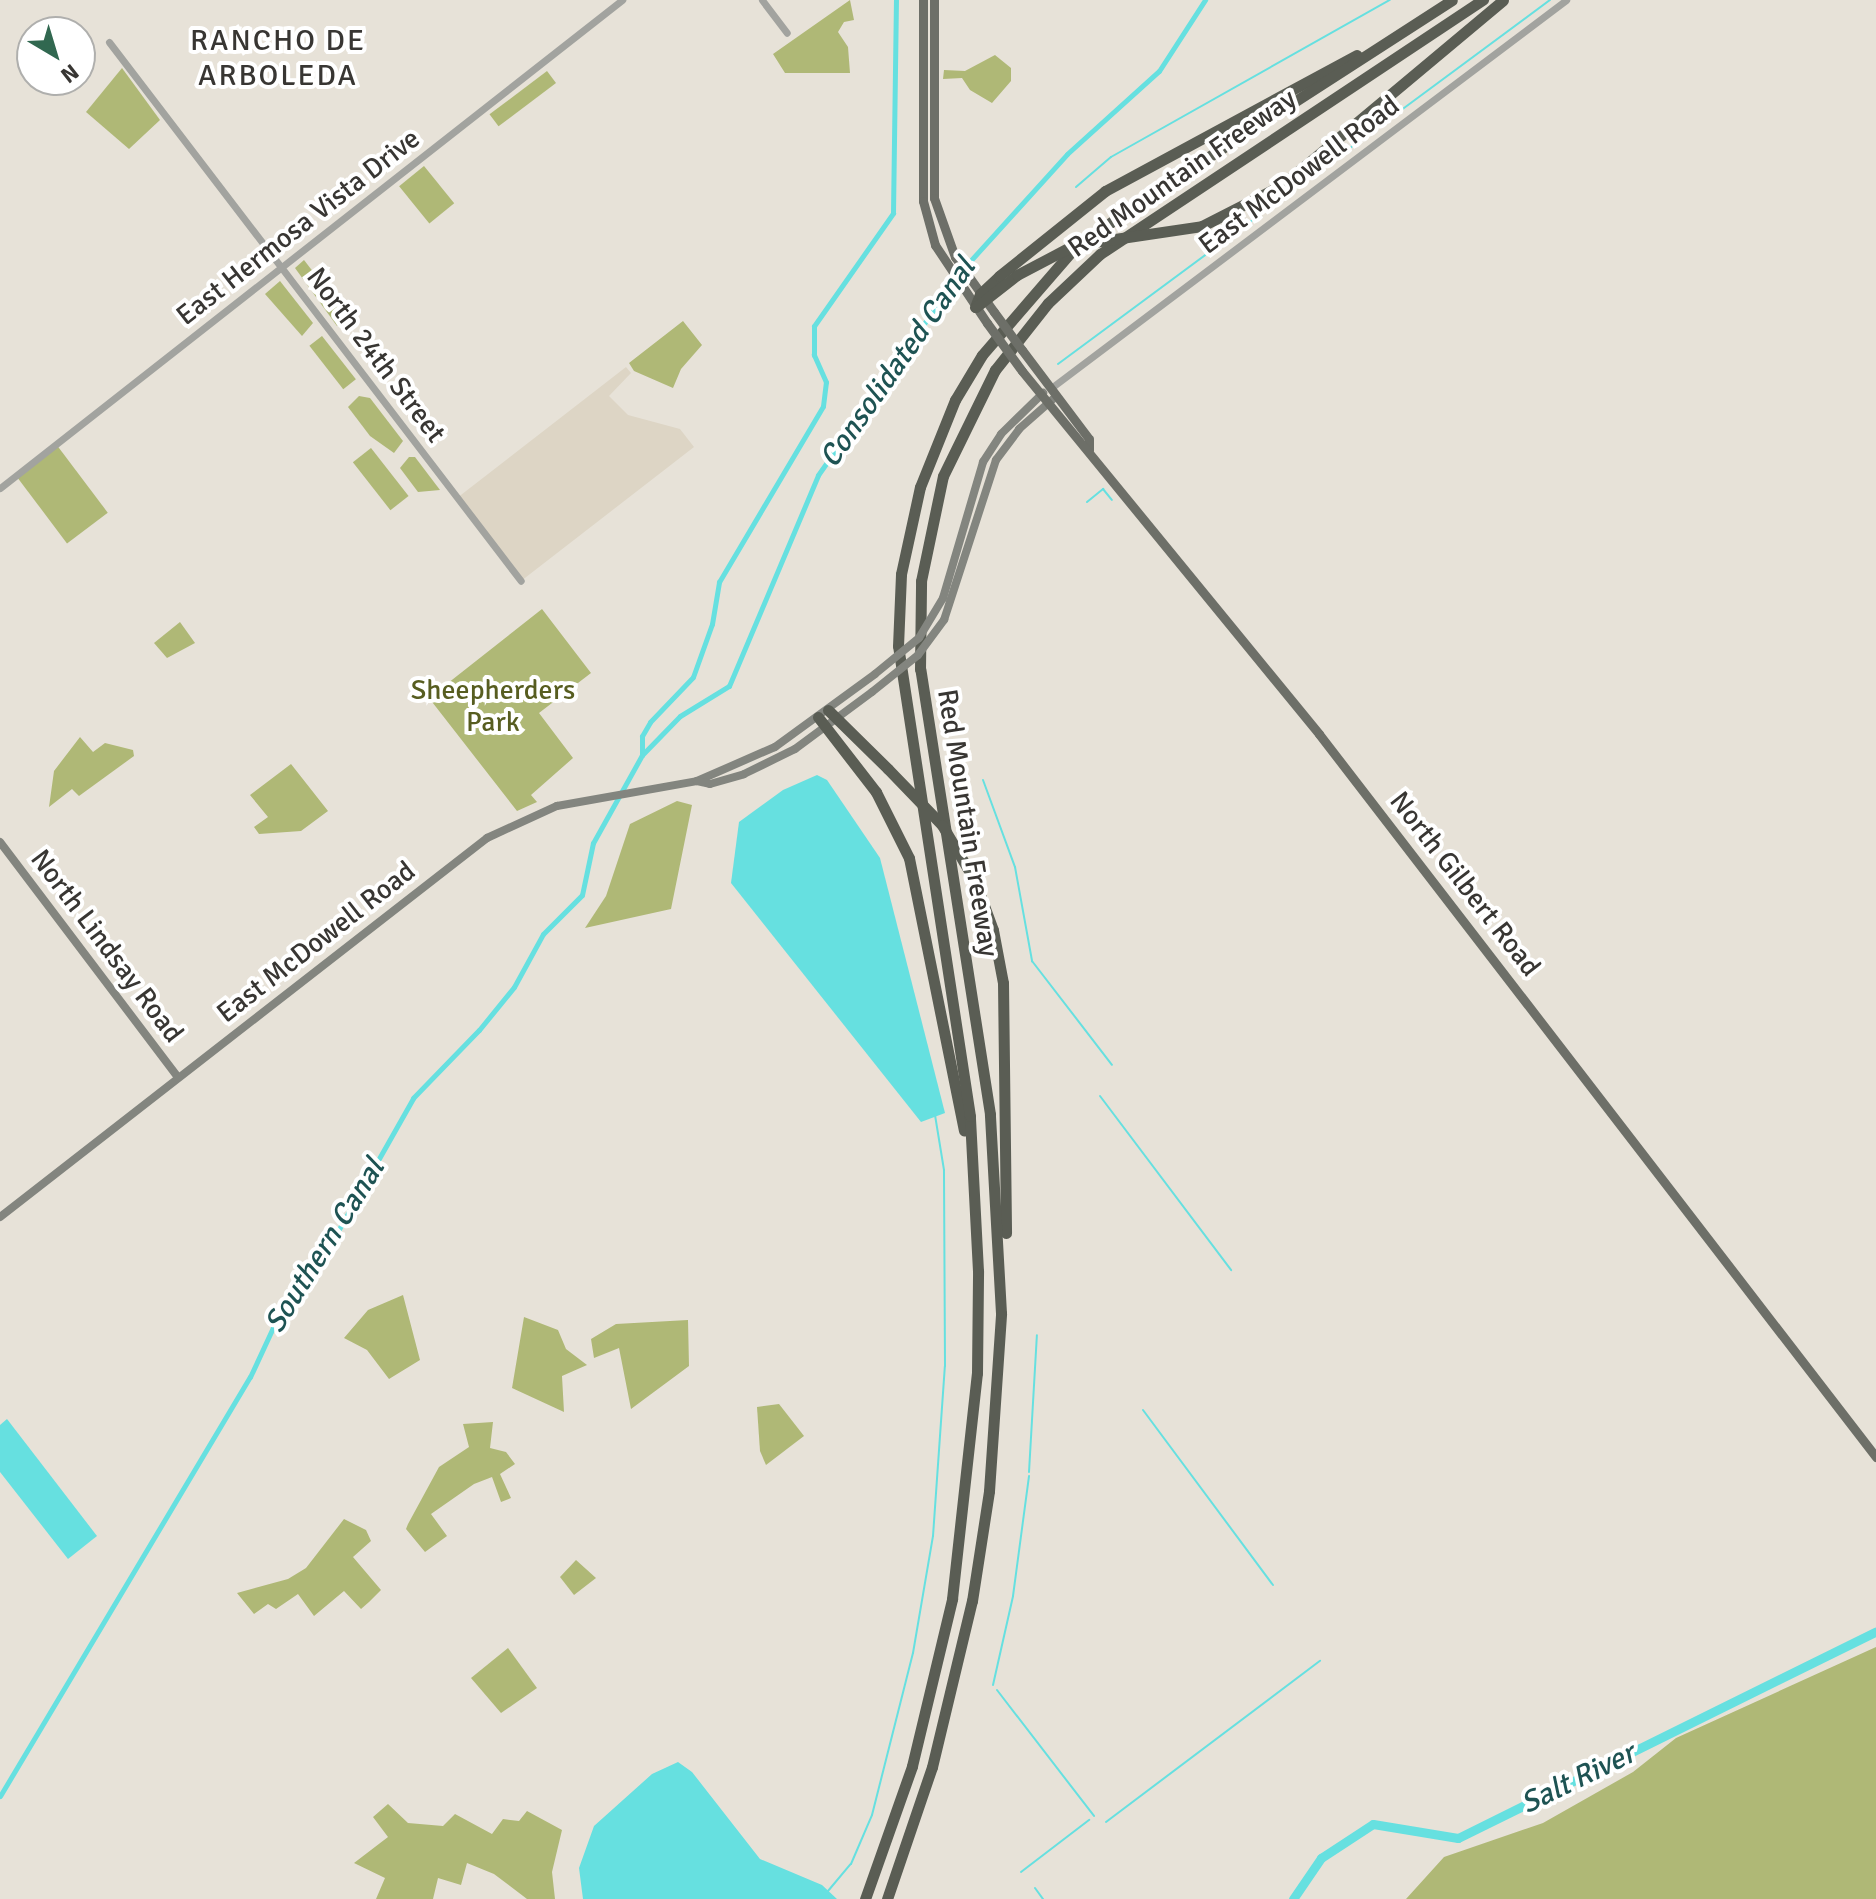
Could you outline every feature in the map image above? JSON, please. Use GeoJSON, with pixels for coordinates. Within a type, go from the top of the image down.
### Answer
{"type":"FeatureCollection","features":[{"type":"Feature","properties":{"kind":"highway","name":"Red Mountain Freeway"},"geometry":{"type":"LineString","coordinates":[[865,1899],[912,1766],[962,1536],[977,1373],[978,1271],[964,1073],[898,646],[906,545],[938,438],[997,334],[1071,252],[1134,205],[1452,0]]}},
{"type":"Feature","properties":{"kind":"highway","name":"Red Mountain Freeway"},"geometry":{"type":"LineString","coordinates":[[887,1899],[932,1767],[972,1601],[989,1491],[1001,1313],[990,1114],[920,669],[921,581],[943,476],[995,370],[1048,303],[1100,254],[1483,0]]}},
{"type":"Feature","properties":{"kind":"highway"},"geometry":{"type":"LineString","coordinates":[[980,301],[1017,275],[1074,245],[1202,226],[1282,185],[1503,0]]}},
{"type":"Feature","properties":{"kind":"highway"},"geometry":{"type":"LineString","coordinates":[[980,301],[1105,191],[1440,8]]}},
{"type":"Feature","properties":{"kind":"highway"},"geometry":{"type":"LineString","coordinates":[[827,718],[877,760],[933,814],[975,881],[993,930],[1003,983],[1006,1226],[1001,1313]]}},
{"type":"Feature","properties":{"kind":"highway"},"geometry":{"type":"LineString","coordinates":[[827,718],[876,792],[909,858],[972,1171]]}},
{"type":"Feature","properties":{"kind":"main road","name":"North Gilbert Road"},"geometry":{"type":"LineString","coordinates":[[923,0],[921,190],[931,236],[961,288],[994,312],[1029,360],[1056,390],[1089,439],[1089,450]]}},
{"type":"Feature","properties":{"kind":"main road","name":"North Gilbert Road"},"geometry":{"type":"LineString","coordinates":[[934,0],[931,178],[939,220],[955,257],[980,301],[987,323],[1081,447],[1089,450],[1456,908],[1876,1457]]}},
{"type":"Feature","properties":{"kind":"main road","name":"East McDowell Road"},"geometry":{"type":"LineString","coordinates":[[0,1217],[487,838],[544,810],[697,781],[710,784],[764,766],[827,718],[919,638],[943,598],[983,462],[1001,434],[1040,395],[1056,390]]}},
{"type":"Feature","properties":{"kind":"main road","name":"East McDowell Road"},"geometry":{"type":"LineString","coordinates":[[827,718],[872,692],[918,655],[944,620],[996,460],[1048,405],[1056,390]]}},
{"type":"Feature","properties":{"kind":"main road","name":"North Lindsay Road"},"geometry":{"type":"LineString","coordinates":[[0,842],[178,1077]]}},
{"type":"Feature","properties":{"kind":"main road","name":"North Gilbert Road"},"geometry":{"type":"LineString","coordinates":[[1797,1352],[1876,1466]]}},
{"type":"Feature","properties":{"kind":"street","name":"East Hermosa Vista Drive"},"geometry":{"type":"LineString","coordinates":[[0,488],[622,0]]}},
{"type":"Feature","properties":{"kind":"street"},"geometry":{"type":"LineString","coordinates":[[762,0],[787,33]]}},
{"type":"Feature","properties":{"kind":"street","name":"East McDowell Road"},"geometry":{"type":"LineString","coordinates":[[1056,390],[1566,0]]}},
{"type":"Feature","properties":{"kind":"street","name":"North 24th Street"},"geometry":{"type":"LineString","coordinates":[[109,42],[521,581]]}},
{"type":"Feature","properties":{"kind":"shaded area"},"geometry":{"type":"Polygon","coordinates":[[[626,367],[631,373],[609,396],[628,415],[680,429],[694,447],[521,581],[457,498],[626,367]]]}},
{"type":"Feature","properties":{"kind":"green space"},"geometry":{"type":"Polygon","coordinates":[[[850,0],[854,20],[844,22],[838,32],[848,47],[850,73],[785,73],[773,54],[850,0]]]}},
{"type":"Feature","properties":{"kind":"green space"},"geometry":{"type":"Polygon","coordinates":[[[995,55],[1011,68],[1011,81],[992,103],[970,90],[962,78],[943,79],[944,70],[965,71],[995,55]]]}},
{"type":"Feature","properties":{"kind":"green space"},"geometry":{"type":"Polygon","coordinates":[[[122,68],[160,120],[129,149],[86,112],[122,68]]]}},
{"type":"Feature","properties":{"kind":"green space"},"geometry":{"type":"Polygon","coordinates":[[[547,71],[556,83],[499,126],[489,114],[547,71]]]}},
{"type":"Feature","properties":{"kind":"green space"},"geometry":{"type":"Polygon","coordinates":[[[424,166],[454,203],[429,223],[399,186],[424,166]]]}},
{"type":"Feature","properties":{"kind":"green space"},"geometry":{"type":"Polygon","coordinates":[[[304,260],[348,317],[337,326],[295,268],[304,260]]]}},
{"type":"Feature","properties":{"kind":"green space"},"geometry":{"type":"Polygon","coordinates":[[[280,281],[313,323],[302,336],[265,294],[280,281]]]}},
{"type":"Feature","properties":{"kind":"green space"},"geometry":{"type":"Polygon","coordinates":[[[683,321],[702,345],[681,369],[673,388],[634,371],[629,363],[683,321]]]}},
{"type":"Feature","properties":{"kind":"green space"},"geometry":{"type":"Polygon","coordinates":[[[322,336],[356,379],[343,389],[309,346],[322,336]]]}},
{"type":"Feature","properties":{"kind":"green space"},"geometry":{"type":"Polygon","coordinates":[[[359,396],[370,398],[403,441],[394,453],[370,436],[348,407],[359,396]]]}},
{"type":"Feature","properties":{"kind":"green space"},"geometry":{"type":"Polygon","coordinates":[[[56,444],[108,513],[67,543],[15,475],[56,444]]]}},
{"type":"Feature","properties":{"kind":"green space"},"geometry":{"type":"Polygon","coordinates":[[[371,448],[409,496],[390,510],[353,462],[371,448]]]}},
{"type":"Feature","properties":{"kind":"green space"},"geometry":{"type":"Polygon","coordinates":[[[409,457],[415,457],[440,490],[418,492],[400,468],[409,457]]]}},
{"type":"Feature","properties":{"kind":"green space","name":"Sheepherders Park"},"geometry":{"type":"Polygon","coordinates":[[[542,609],[591,673],[539,713],[573,758],[531,795],[537,802],[517,811],[429,698],[542,609]]]}},
{"type":"Feature","properties":{"kind":"green space"},"geometry":{"type":"Polygon","coordinates":[[[180,622],[195,643],[167,658],[154,643],[180,622]]]}},
{"type":"Feature","properties":{"kind":"green space"},"geometry":{"type":"Polygon","coordinates":[[[80,737],[93,752],[105,743],[133,750],[134,756],[79,796],[72,789],[49,807],[54,771],[80,737]]]}},
{"type":"Feature","properties":{"kind":"green space"},"geometry":{"type":"Polygon","coordinates":[[[291,764],[328,811],[301,831],[259,834],[254,827],[268,817],[250,795],[291,764]]]}},
{"type":"Feature","properties":{"kind":"green space"},"geometry":{"type":"Polygon","coordinates":[[[677,801],[692,805],[671,909],[585,928],[606,896],[630,824],[677,801]]]}},
{"type":"Feature","properties":{"kind":"green space"},"geometry":{"type":"Polygon","coordinates":[[[403,1295],[420,1360],[389,1379],[367,1350],[344,1338],[368,1310],[403,1295]]]}},
{"type":"Feature","properties":{"kind":"green space"},"geometry":{"type":"Polygon","coordinates":[[[524,1317],[558,1330],[566,1349],[587,1365],[562,1376],[564,1412],[512,1388],[524,1317]]]}},
{"type":"Feature","properties":{"kind":"green space"},"geometry":{"type":"Polygon","coordinates":[[[688,1320],[689,1366],[631,1409],[619,1348],[594,1358],[591,1339],[616,1324],[688,1320]]]}},
{"type":"Feature","properties":{"kind":"green space"},"geometry":{"type":"Polygon","coordinates":[[[779,1404],[804,1436],[766,1465],[760,1451],[757,1407],[779,1404]]]}},
{"type":"Feature","properties":{"kind":"green space"},"geometry":{"type":"Polygon","coordinates":[[[493,1422],[490,1448],[506,1452],[515,1464],[500,1474],[511,1498],[501,1502],[492,1477],[474,1484],[431,1514],[447,1536],[425,1552],[406,1529],[408,1524],[439,1467],[469,1447],[463,1424],[493,1422]]]}},
{"type":"Feature","properties":{"kind":"green space"},"geometry":{"type":"Polygon","coordinates":[[[344,1519],[366,1530],[371,1541],[353,1557],[381,1590],[361,1609],[344,1591],[314,1616],[298,1594],[276,1609],[268,1604],[254,1614],[237,1593],[288,1579],[306,1568],[344,1519]]]}},
{"type":"Feature","properties":{"kind":"green space"},"geometry":{"type":"Polygon","coordinates":[[[576,1560],[596,1578],[574,1595],[560,1577],[576,1560]]]}},
{"type":"Feature","properties":{"kind":"green space"},"geometry":{"type":"Polygon","coordinates":[[[1876,1647],[1876,1899],[1406,1899],[1444,1857],[1543,1823],[1633,1772],[1676,1738],[1876,1647]]]}},
{"type":"Feature","properties":{"kind":"green space"},"geometry":{"type":"Polygon","coordinates":[[[508,1648],[537,1688],[501,1713],[471,1678],[508,1648]]]}},
{"type":"Feature","properties":{"kind":"green space"},"geometry":{"type":"Polygon","coordinates":[[[388,1804],[408,1823],[443,1826],[455,1814],[492,1834],[503,1819],[519,1821],[527,1811],[562,1830],[552,1872],[555,1899],[527,1899],[494,1874],[467,1863],[461,1885],[438,1878],[433,1899],[376,1899],[385,1878],[354,1863],[388,1837],[373,1817],[388,1804]]]}},
{"type":"Feature","properties":{"kind":"water"},"geometry":{"type":"Polygon","coordinates":[[[817,775],[827,780],[880,858],[945,1113],[921,1122],[731,883],[739,822],[783,790],[817,775]]]}},
{"type":"Feature","properties":{"kind":"water"},"geometry":{"type":"Polygon","coordinates":[[[7,1419],[97,1536],[68,1559],[0,1472],[0,1425],[7,1419]]]}},
{"type":"Feature","properties":{"kind":"water"},"geometry":{"type":"Polygon","coordinates":[[[678,1762],[692,1772],[760,1859],[822,1885],[837,1899],[583,1899],[579,1868],[594,1826],[652,1774],[678,1762]]]}},
{"type":"Feature","properties":{"kind":"waterway"},"geometry":{"type":"LineString","coordinates":[[642,755],[642,736],[650,722],[693,677],[712,624],[719,582],[823,406],[826,382],[814,355],[814,326],[893,213],[896,0]]}},
{"type":"Feature","properties":{"kind":"waterway","name":"Consolidated Canal"},"geometry":{"type":"LineString","coordinates":[[962,270],[1067,154],[1159,71],[1205,0]]}},
{"type":"Feature","properties":{"kind":"waterway"},"geometry":{"type":"LineString","coordinates":[[1076,187],[1111,157],[1390,0]]}},
{"type":"Feature","properties":{"kind":"waterway"},"geometry":{"type":"LineString","coordinates":[[1058,364],[1550,0]]}},
{"type":"Feature","properties":{"kind":"waterway","name":"Southern Canal"},"geometry":{"type":"LineString","coordinates":[[0,1796],[250,1377],[282,1308],[330,1245],[413,1098],[479,1030],[514,987],[543,934],[582,895],[593,843],[642,755],[680,716],[729,686],[818,475],[956,278]]}},
{"type":"Feature","properties":{"kind":"waterway"},"geometry":{"type":"LineString","coordinates":[[1087,502],[1103,489],[1112,500]]}},
{"type":"Feature","properties":{"kind":"waterway"},"geometry":{"type":"LineString","coordinates":[[983,780],[1015,867],[1032,961],[1112,1065]]}},
{"type":"Feature","properties":{"kind":"waterway"},"geometry":{"type":"LineString","coordinates":[[1100,1096],[1231,1270]]}},
{"type":"Feature","properties":{"kind":"waterway"},"geometry":{"type":"LineString","coordinates":[[828,1891],[851,1864],[872,1815],[913,1653],[933,1536],[945,1366],[944,1170],[935,1115]]}},
{"type":"Feature","properties":{"kind":"waterway"},"geometry":{"type":"LineString","coordinates":[[1029,1472],[1037,1335]]}},
{"type":"Feature","properties":{"kind":"waterway"},"geometry":{"type":"LineString","coordinates":[[1143,1410],[1273,1585]]}},
{"type":"Feature","properties":{"kind":"waterway"},"geometry":{"type":"LineString","coordinates":[[993,1685],[1013,1596],[1029,1476]]}},
{"type":"Feature","properties":{"kind":"waterway","name":"Salt River"},"geometry":{"type":"LineString","coordinates":[[1293,1899],[1321,1858],[1373,1824],[1458,1838],[1876,1631]]}},
{"type":"Feature","properties":{"kind":"waterway"},"geometry":{"type":"LineString","coordinates":[[1106,1822],[1320,1661]]}},
{"type":"Feature","properties":{"kind":"waterway"},"geometry":{"type":"LineString","coordinates":[[997,1690],[1094,1816]]}},
{"type":"Feature","properties":{"kind":"waterway"},"geometry":{"type":"LineString","coordinates":[[1021,1872],[1089,1820]]}},
{"type":"Feature","properties":{"kind":"waterway"},"geometry":{"type":"LineString","coordinates":[[1035,1888],[1043,1899]]}},
{"type":"Feature","properties":{"kind":"district","name":"RANCHO DE ARBOLEDA"},"geometry":{"type":"Point","coordinates":[278,58]}}]}
